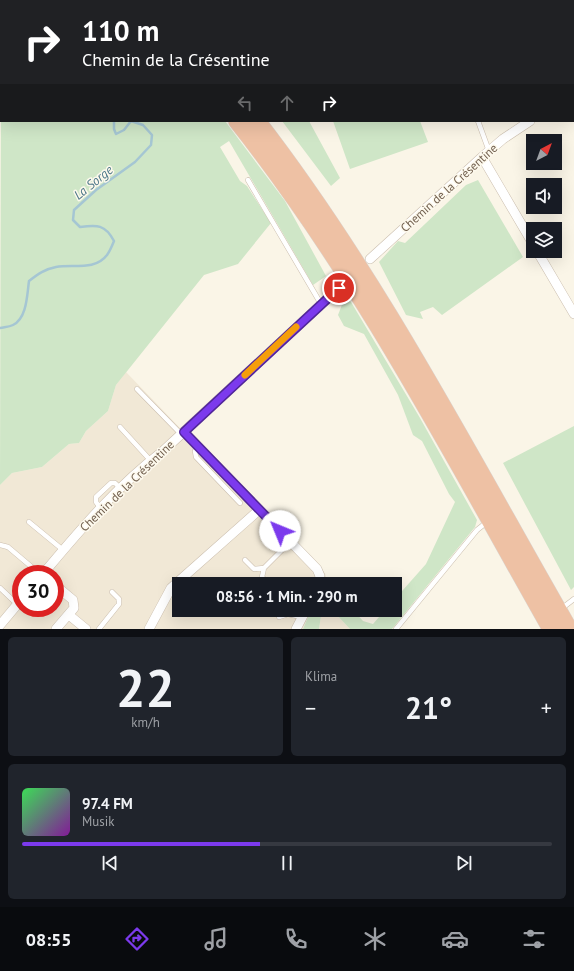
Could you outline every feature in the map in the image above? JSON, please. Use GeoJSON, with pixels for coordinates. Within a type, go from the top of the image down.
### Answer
{"type":"FeatureCollection","features":[{"type":"Feature","properties":{"kind":"highway"},"geometry":{"type":"LineString","coordinates":[[238,122],[301,206],[354,287],[423,402],[490,520],[562,628]]}},
{"type":"Feature","properties":{"kind":"highway"},"geometry":{"type":"LineString","coordinates":[[258,122],[322,210],[386,311],[454,426],[558,611],[562,628]]}},
{"type":"Feature","properties":{"kind":"street","name":"Chemin de la Crésentine"},"geometry":{"type":"LineString","coordinates":[[370,259],[485,154],[503,139],[528,122]]}},
{"type":"Feature","properties":{"kind":"street"},"geometry":{"type":"LineString","coordinates":[[485,154],[526,231]]}},
{"type":"Feature","properties":{"kind":"street"},"geometry":{"type":"LineString","coordinates":[[541,258],[574,314]]}},
{"type":"Feature","properties":{"kind":"street","name":"Chemin de la Crésentine"},"geometry":{"type":"LineString","coordinates":[[50,565],[101,509],[339,288]]}},
{"type":"Feature","properties":{"kind":"street"},"geometry":{"type":"LineString","coordinates":[[182,433],[198,447],[317,568],[320,577]]}},
{"type":"Feature","properties":{"kind":"street"},"geometry":{"type":"LineString","coordinates":[[149,629],[171,588],[259,510]]}},
{"type":"Feature","properties":{"kind":"street"},"geometry":{"type":"LineString","coordinates":[[56,629],[74,608],[73,600],[64,592]]}},
{"type":"Feature","properties":{"kind":"street"},"geometry":{"type":"LineString","coordinates":[[0,625],[12,610]]}},
{"type":"Feature","properties":{"kind":"street"},"geometry":{"type":"LineString","coordinates":[[69,615],[86,629]]}},
{"type":"Feature","properties":{"kind":"street"},"geometry":{"type":"LineString","coordinates":[[296,629],[302,617]]}},
{"type":"Feature","properties":{"kind":"lane"},"geometry":{"type":"LineString","coordinates":[[478,122],[485,154]]}},
{"type":"Feature","properties":{"kind":"lane"},"geometry":{"type":"LineString","coordinates":[[248,180],[321,304]]}},
{"type":"Feature","properties":{"kind":"lane"},"geometry":{"type":"LineString","coordinates":[[137,388],[182,433]]}},
{"type":"Feature","properties":{"kind":"lane"},"geometry":{"type":"LineString","coordinates":[[120,427],[151,461]]}},
{"type":"Feature","properties":{"kind":"lane"},"geometry":{"type":"LineString","coordinates":[[198,447],[195,451],[196,457],[240,503]]}},
{"type":"Feature","properties":{"kind":"lane"},"geometry":{"type":"LineString","coordinates":[[396,629],[477,530],[490,520]]}},
{"type":"Feature","properties":{"kind":"lane"},"geometry":{"type":"LineString","coordinates":[[29,522],[63,550]]}},
{"type":"Feature","properties":{"kind":"lane"},"geometry":{"type":"LineString","coordinates":[[262,577],[264,568],[290,542]]}},
{"type":"Feature","properties":{"kind":"lane"},"geometry":{"type":"LineString","coordinates":[[0,545],[8,547],[29,565]]}},
{"type":"Feature","properties":{"kind":"lane"},"geometry":{"type":"LineString","coordinates":[[245,560],[254,569],[264,568]]}},
{"type":"Feature","properties":{"kind":"lane"},"geometry":{"type":"LineString","coordinates":[[0,588],[12,597]]}},
{"type":"Feature","properties":{"kind":"lane"},"geometry":{"type":"LineString","coordinates":[[99,629],[119,604],[119,599],[112,592]]}},
{"type":"Feature","properties":{"kind":"lane"},"geometry":{"type":"LineString","coordinates":[[558,611],[574,599]]}},
{"type":"Feature","properties":{"kind":"shaded area"},"geometry":{"type":"Polygon","coordinates":[[[126,372],[181,429],[249,494],[325,573],[326,577],[172,577],[172,617],[308,617],[303,629],[0,629],[0,485],[12,473],[42,467],[69,444],[79,443],[86,431],[108,411],[116,385],[126,372]]]}},
{"type":"Feature","properties":{"kind":"shaded area"},"geometry":{"type":"Polygon","coordinates":[[[321,617],[339,617],[350,629],[319,629],[321,617]]]}},
{"type":"Feature","properties":{"kind":"green space"},"geometry":{"type":"Polygon","coordinates":[[[1,122],[226,122],[285,201],[326,276],[313,285],[229,141],[220,147],[240,181],[247,186],[271,223],[238,264],[204,275],[116,385],[108,411],[86,431],[79,443],[69,444],[42,467],[12,473],[0,485],[1,122]]]}},
{"type":"Feature","properties":{"kind":"green space"},"geometry":{"type":"Polygon","coordinates":[[[283,122],[310,122],[340,178],[331,186],[283,122]]]}},
{"type":"Feature","properties":{"kind":"green space"},"geometry":{"type":"Polygon","coordinates":[[[333,122],[420,122],[428,142],[350,169],[333,122]]]}},
{"type":"Feature","properties":{"kind":"green space"},"geometry":{"type":"Polygon","coordinates":[[[478,180],[523,257],[442,315],[433,307],[420,312],[423,319],[406,315],[379,262],[398,241],[405,243],[466,185],[478,180]]]}},
{"type":"Feature","properties":{"kind":"green space"},"geometry":{"type":"Polygon","coordinates":[[[345,297],[351,302],[420,418],[477,520],[475,527],[402,617],[402,591],[426,564],[455,502],[449,494],[422,441],[413,435],[398,395],[364,334],[344,326],[338,315],[345,297]]]}},
{"type":"Feature","properties":{"kind":"green space"},"geometry":{"type":"Polygon","coordinates":[[[574,426],[574,587],[571,590],[503,463],[574,426]]]}},
{"type":"Feature","properties":{"kind":"green space"},"geometry":{"type":"Polygon","coordinates":[[[308,617],[321,617],[319,629],[303,629],[308,617]]]}},
{"type":"Feature","properties":{"kind":"green space"},"geometry":{"type":"Polygon","coordinates":[[[339,617],[359,617],[363,621],[373,624],[379,617],[402,617],[392,629],[350,629],[339,617]]]}},
{"type":"Feature","properties":{"kind":"waterway","name":"La Sorge"},"geometry":{"type":"LineString","coordinates":[[114,122],[116,134],[124,130],[130,122]]}},
{"type":"Feature","properties":{"kind":"waterway","name":"La Sorge"},"geometry":{"type":"LineString","coordinates":[[0,328],[8,327],[18,322],[26,306],[29,281],[35,276],[45,270],[56,267],[90,265],[102,260],[109,252],[114,241],[111,235],[100,227],[80,227],[73,220],[74,210],[96,190],[135,162],[151,145],[152,135],[143,125],[134,122]]}},
{"type":"Feature","properties":{"kind":"slow traffic"},"geometry":{"type":"LineString","coordinates":[[245,375],[296,327]]}},
{"type":"Feature","properties":{"kind":"route"},"geometry":{"type":"LineString","coordinates":[[280,531],[184,432],[339,288]]}}]}
